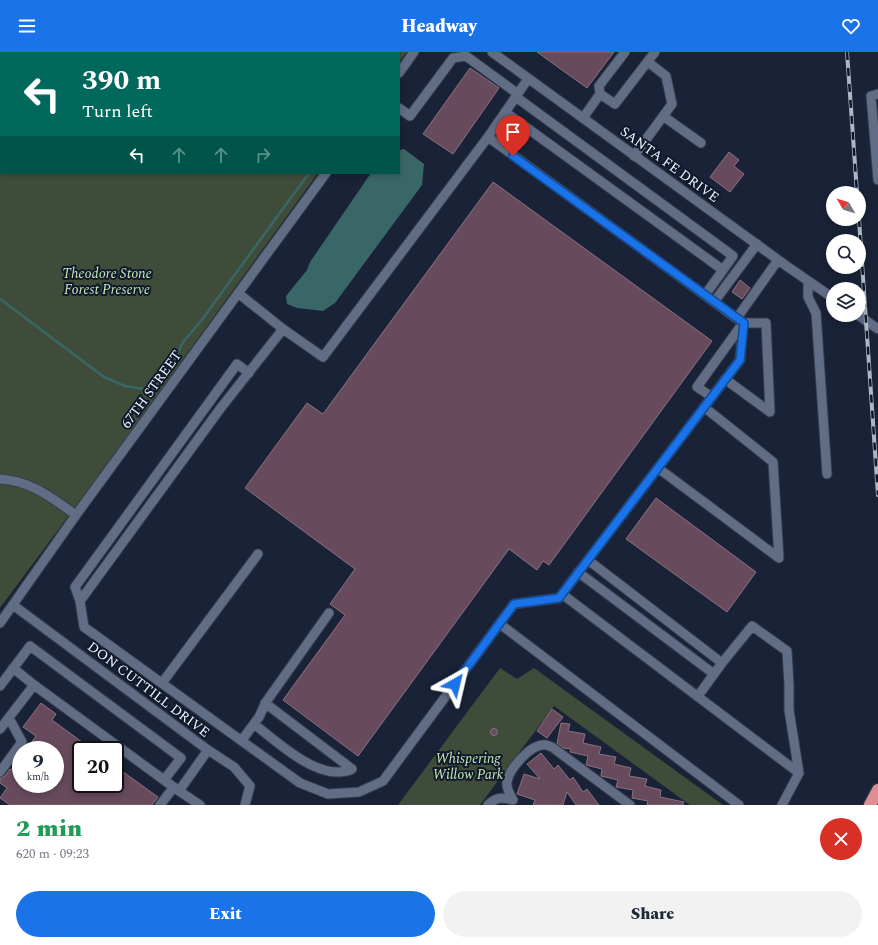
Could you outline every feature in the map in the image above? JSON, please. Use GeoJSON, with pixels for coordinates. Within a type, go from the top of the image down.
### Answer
{"type":"FeatureCollection","features":[{"type":"Feature","properties":{"kind":"highway"},"geometry":{"type":"LineString","coordinates":[[870,805],[878,790]]}},
{"type":"Feature","properties":{"kind":"street"},"geometry":{"type":"LineString","coordinates":[[400,72],[414,52]]}},
{"type":"Feature","properties":{"kind":"street","name":"SANTA FE DRIVE"},"geometry":{"type":"LineString","coordinates":[[492,52],[826,293]]}},
{"type":"Feature","properties":{"kind":"street"},"geometry":{"type":"LineString","coordinates":[[583,118],[600,94],[599,86],[625,52]]}},
{"type":"Feature","properties":{"kind":"street"},"geometry":{"type":"LineString","coordinates":[[600,94],[615,104],[655,52]]}},
{"type":"Feature","properties":{"kind":"street"},"geometry":{"type":"LineString","coordinates":[[400,109],[410,116],[454,58],[466,56],[517,96],[733,256],[705,295]]}},
{"type":"Feature","properties":{"kind":"street"},"geometry":{"type":"LineString","coordinates":[[634,156],[672,104],[666,76],[648,62]]}},
{"type":"Feature","properties":{"kind":"street"},"geometry":{"type":"LineString","coordinates":[[238,293],[283,329],[323,357],[488,137],[528,79]]}},
{"type":"Feature","properties":{"kind":"street"},"geometry":{"type":"LineString","coordinates":[[878,94],[871,96],[878,180]]}},
{"type":"Feature","properties":{"kind":"street"},"geometry":{"type":"LineString","coordinates":[[505,112],[723,270]]}},
{"type":"Feature","properties":{"kind":"street"},"geometry":{"type":"LineString","coordinates":[[663,116],[701,143]]}},
{"type":"Feature","properties":{"kind":"street"},"geometry":{"type":"LineString","coordinates":[[488,137],[740,321],[766,323],[770,412],[725,379]]}},
{"type":"Feature","properties":{"kind":"street","name":"67TH STREET"},"geometry":{"type":"LineString","coordinates":[[0,623],[76,515],[325,174]]}},
{"type":"Feature","properties":{"kind":"street"},"geometry":{"type":"LineString","coordinates":[[714,302],[757,244]]}},
{"type":"Feature","properties":{"kind":"street"},"geometry":{"type":"LineString","coordinates":[[712,396],[697,387],[778,260]]}},
{"type":"Feature","properties":{"kind":"street"},"geometry":{"type":"LineString","coordinates":[[808,281],[808,297],[816,312],[827,474]]}},
{"type":"Feature","properties":{"kind":"street"},"geometry":{"type":"LineString","coordinates":[[249,373],[236,364],[75,588],[80,601],[84,627],[300,783],[328,794],[359,792],[383,781],[514,604],[559,598],[740,360],[740,321]]}},
{"type":"Feature","properties":{"kind":"street"},"geometry":{"type":"LineString","coordinates":[[866,321],[878,329]]}},
{"type":"Feature","properties":{"kind":"street"},"geometry":{"type":"LineString","coordinates":[[80,601],[220,409],[283,329]]}},
{"type":"Feature","properties":{"kind":"street"},"geometry":{"type":"LineString","coordinates":[[658,468],[779,558],[773,462],[704,407]]}},
{"type":"Feature","properties":{"kind":"street"},"geometry":{"type":"LineString","coordinates":[[170,456],[180,464]]}},
{"type":"Feature","properties":{"kind":"street"},"geometry":{"type":"LineString","coordinates":[[0,479],[25,484],[40,490],[76,515]]}},
{"type":"Feature","properties":{"kind":"street"},"geometry":{"type":"LineString","coordinates":[[162,683],[258,554]]}},
{"type":"Feature","properties":{"kind":"street"},"geometry":{"type":"LineString","coordinates":[[588,560],[722,663]]}},
{"type":"Feature","properties":{"kind":"street"},"geometry":{"type":"LineString","coordinates":[[578,572],[714,674]]}},
{"type":"Feature","properties":{"kind":"street"},"geometry":{"type":"LineString","coordinates":[[562,594],[799,773]]}},
{"type":"Feature","properties":{"kind":"street","name":"DON CUTTILL DRIVE"},"geometry":{"type":"LineString","coordinates":[[13,605],[208,750],[234,767],[250,786],[245,805]]}},
{"type":"Feature","properties":{"kind":"street"},"geometry":{"type":"LineString","coordinates":[[242,740],[259,717],[265,704],[329,613]]}},
{"type":"Feature","properties":{"kind":"street"},"geometry":{"type":"LineString","coordinates":[[500,624],[739,805]]}},
{"type":"Feature","properties":{"kind":"street"},"geometry":{"type":"LineString","coordinates":[[698,696],[752,626],[787,651],[789,710],[799,773],[782,805]]}},
{"type":"Feature","properties":{"kind":"street"},"geometry":{"type":"LineString","coordinates":[[0,686],[30,646],[181,758],[164,780]]}},
{"type":"Feature","properties":{"kind":"street"},"geometry":{"type":"LineString","coordinates":[[13,668],[34,685],[200,805]]}},
{"type":"Feature","properties":{"kind":"street"},"geometry":{"type":"LineString","coordinates":[[0,729],[34,685]]}},
{"type":"Feature","properties":{"kind":"street"},"geometry":{"type":"LineString","coordinates":[[254,724],[305,762],[322,770],[335,772],[349,771],[352,769],[265,704]]}},
{"type":"Feature","properties":{"kind":"street"},"geometry":{"type":"LineString","coordinates":[[0,772],[22,742],[9,718]]}},
{"type":"Feature","properties":{"kind":"street"},"geometry":{"type":"LineString","coordinates":[[516,802],[507,786],[507,780],[510,774],[524,755],[530,750],[534,747],[546,745],[552,747],[630,805]]}},
{"type":"Feature","properties":{"kind":"street"},"geometry":{"type":"LineString","coordinates":[[160,805],[177,789],[208,750]]}},
{"type":"Feature","properties":{"kind":"street"},"geometry":{"type":"LineString","coordinates":[[488,805],[493,800],[498,798],[516,802]]}},
{"type":"Feature","properties":{"kind":"green space","name":"Theodore Stone Forest Preserve"},"geometry":{"type":"Polygon","coordinates":[[[400,52],[407,52],[400,61],[400,52]]]}},
{"type":"Feature","properties":{"kind":"green space","name":"Theodore Stone Forest Preserve"},"geometry":{"type":"Polygon","coordinates":[[[0,174],[317,174],[105,467],[0,608],[0,174]]]}},
{"type":"Feature","properties":{"kind":"green space","name":"Whispering Willow Park"},"geometry":{"type":"Polygon","coordinates":[[[500,668],[517,679],[534,668],[723,805],[690,805],[554,706],[480,805],[398,805],[500,668]]]}},
{"type":"Feature","properties":{"kind":"shaded area"},"geometry":{"type":"Polygon","coordinates":[[[404,149],[424,164],[422,185],[335,303],[323,311],[297,308],[287,304],[286,296],[307,270],[310,262],[370,174],[400,174],[400,150],[404,149]]]}},
{"type":"Feature","properties":{"kind":"building"},"geometry":{"type":"Polygon","coordinates":[[[537,52],[614,52],[587,88],[537,52]]]}},
{"type":"Feature","properties":{"kind":"building"},"geometry":{"type":"Polygon","coordinates":[[[470,68],[499,88],[453,154],[423,134],[470,68]]]}},
{"type":"Feature","properties":{"kind":"building"},"geometry":{"type":"Polygon","coordinates":[[[729,152],[739,160],[734,166],[744,174],[730,192],[710,177],[729,152]]]}},
{"type":"Feature","properties":{"kind":"building"},"geometry":{"type":"Polygon","coordinates":[[[493,182],[712,341],[549,565],[543,561],[537,570],[509,549],[358,756],[283,700],[345,615],[330,604],[355,569],[245,488],[307,403],[323,414],[493,182]]]}},
{"type":"Feature","properties":{"kind":"building"},"geometry":{"type":"Polygon","coordinates":[[[740,280],[750,288],[742,299],[732,292],[740,280]]]}},
{"type":"Feature","properties":{"kind":"building"},"geometry":{"type":"Polygon","coordinates":[[[656,498],[756,572],[727,612],[626,539],[656,498]]]}},
{"type":"Feature","properties":{"kind":"building"},"geometry":{"type":"Polygon","coordinates":[[[41,703],[56,714],[52,720],[81,741],[72,741],[72,793],[124,793],[124,772],[158,797],[152,805],[10,805],[0,798],[7,788],[0,783],[0,778],[5,776],[10,769],[12,769],[12,793],[64,793],[64,741],[32,741],[36,736],[23,727],[41,703]]]}},
{"type":"Feature","properties":{"kind":"building"},"geometry":{"type":"Polygon","coordinates":[[[552,709],[563,717],[547,738],[537,731],[552,709]]]}},
{"type":"Feature","properties":{"kind":"building"},"geometry":{"type":"Polygon","coordinates":[[[561,723],[570,724],[568,731],[585,734],[583,743],[601,747],[599,754],[616,757],[614,764],[631,768],[629,776],[647,779],[645,786],[661,790],[660,797],[684,802],[683,805],[647,805],[648,801],[632,798],[633,790],[616,787],[618,780],[601,776],[602,769],[586,765],[588,756],[570,752],[571,749],[563,748],[557,743],[561,723]]]}},
{"type":"Feature","properties":{"kind":"building"},"geometry":{"type":"Polygon","coordinates":[[[494,728],[497,729],[497,735],[494,736],[491,735],[490,732],[491,729],[494,728]]]}},
{"type":"Feature","properties":{"kind":"building"},"geometry":{"type":"Polygon","coordinates":[[[541,753],[554,769],[558,765],[570,780],[573,777],[583,792],[587,789],[599,805],[576,805],[567,792],[563,805],[533,805],[535,800],[517,794],[524,774],[540,779],[527,764],[541,753]]]}},
{"type":"Feature","properties":{"kind":"waterway"},"geometry":{"type":"LineString","coordinates":[[0,299],[104,377],[125,386],[151,390],[167,376],[183,342],[201,321],[308,174]]}},
{"type":"Feature","properties":{"kind":"railway"},"geometry":{"type":"LineString","coordinates":[[847,52],[857,186]]}},
{"type":"Feature","properties":{"kind":"railway"},"geometry":{"type":"LineString","coordinates":[[859,226],[878,495]]}},
{"type":"Feature","properties":{"kind":"route"},"geometry":{"type":"LineString","coordinates":[[455,684],[514,604],[559,598],[740,360],[744,323],[513,156]]}}]}
